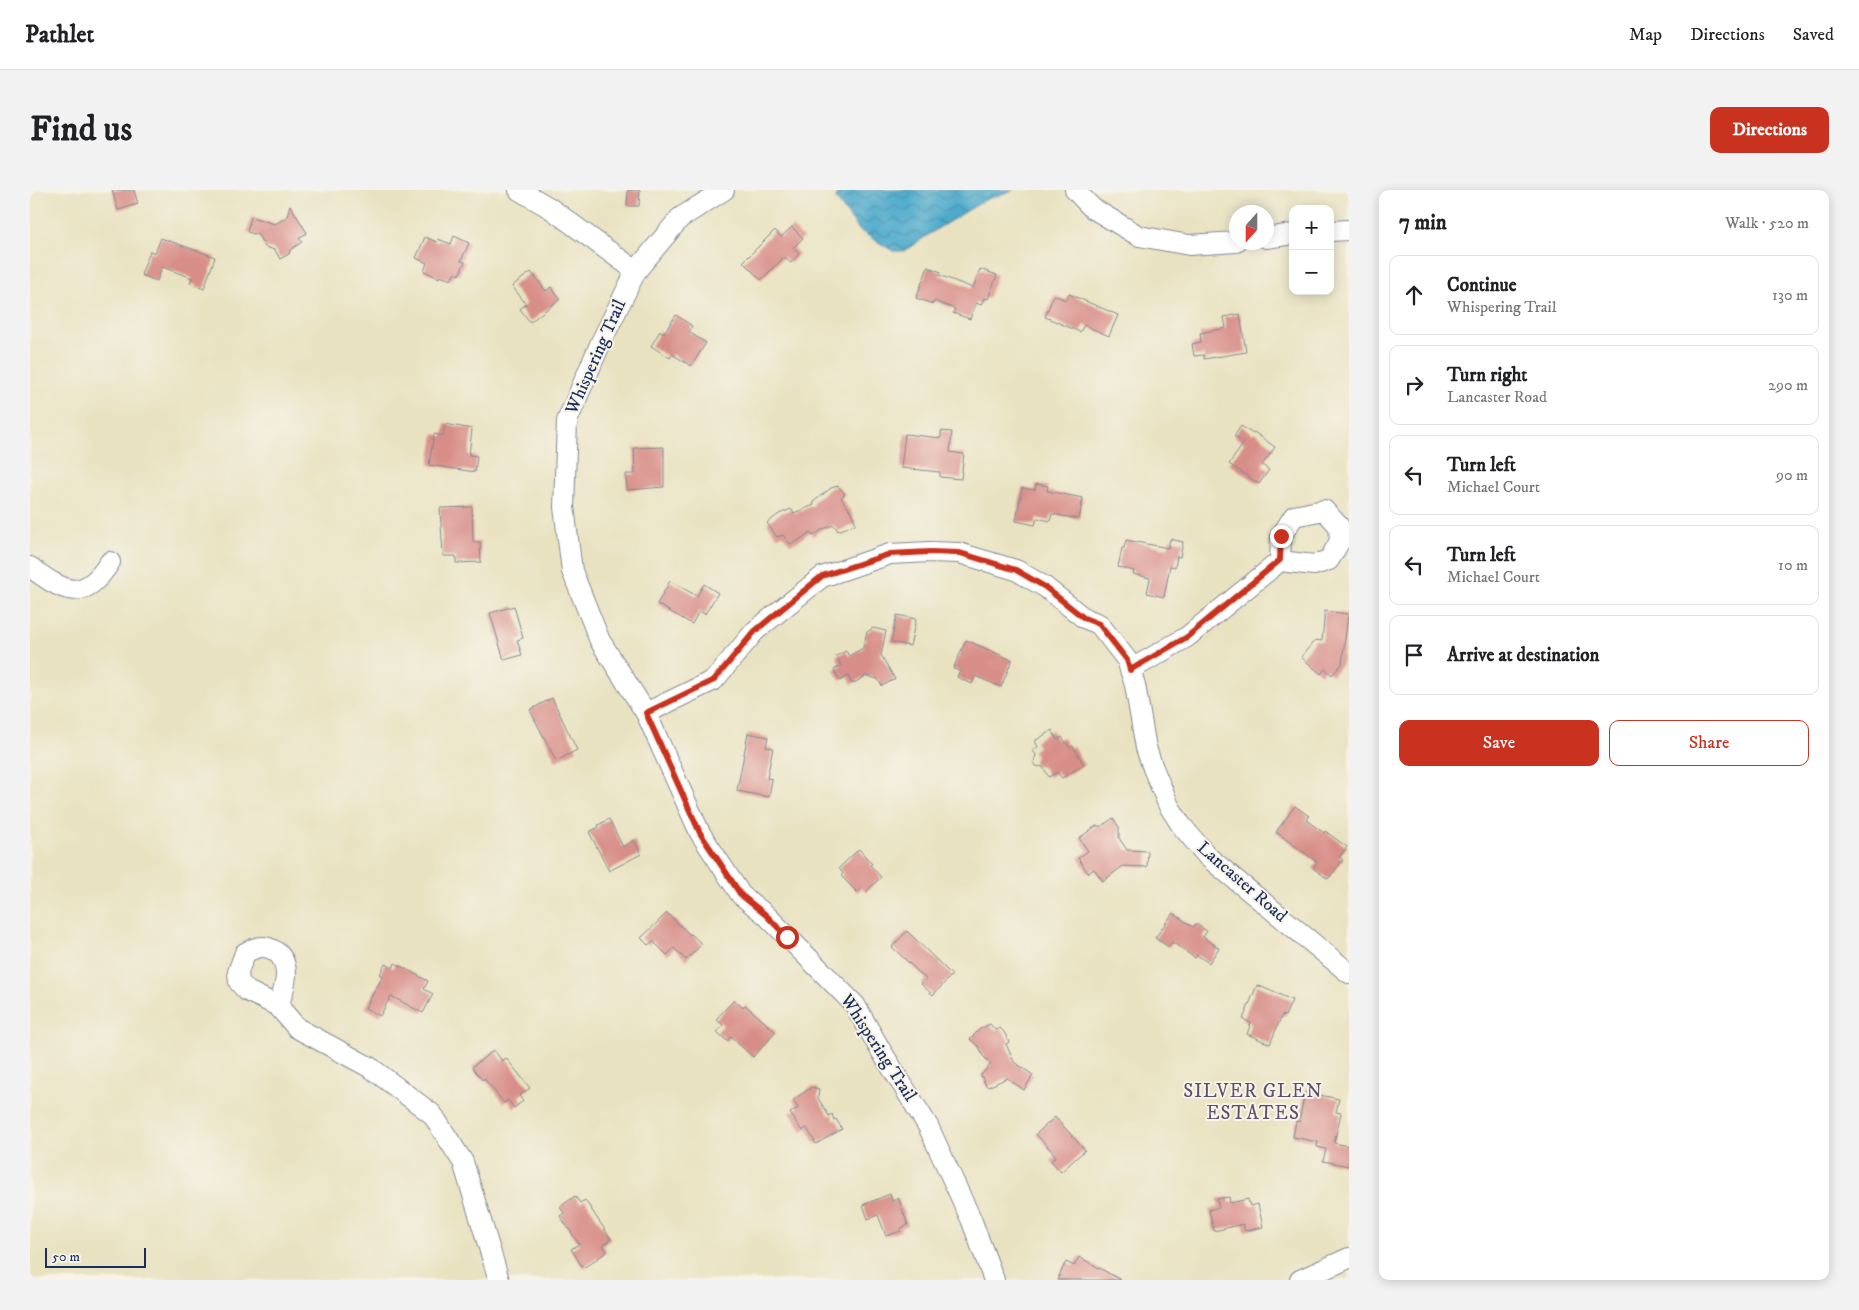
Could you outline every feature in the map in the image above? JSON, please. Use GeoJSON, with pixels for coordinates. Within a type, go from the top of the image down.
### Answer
{"type":"FeatureCollection","features":[{"type":"Feature","properties":{"kind":"street"},"geometry":{"type":"LineString","coordinates":[[519,190],[550,208],[636,271]]}},
{"type":"Feature","properties":{"kind":"street","name":"Whispering Trail"},"geometry":{"type":"LineString","coordinates":[[724,190],[680,218],[636,271],[600,342],[567,422],[564,507],[572,571],[600,641],[646,713],[700,833],[741,895],[766,915],[852,1002],[928,1126],[970,1219],[994,1280]]}},
{"type":"Feature","properties":{"kind":"street"},"geometry":{"type":"LineString","coordinates":[[1075,190],[1092,208],[1139,236],[1188,245],[1229,242]]}},
{"type":"Feature","properties":{"kind":"street"},"geometry":{"type":"LineString","coordinates":[[1334,231],[1349,230]]}},
{"type":"Feature","properties":{"kind":"street"},"geometry":{"type":"LineString","coordinates":[[1274,237],[1289,235]]}},
{"type":"Feature","properties":{"kind":"street","name":"Lancaster Road"},"geometry":{"type":"LineString","coordinates":[[646,713],[714,680],[755,631],[822,576],[890,554],[930,552],[960,553],[1016,570],[1045,587],[1084,618],[1099,624],[1127,660],[1135,685],[1146,748],[1169,806],[1181,825],[1208,857],[1349,972]]}},
{"type":"Feature","properties":{"kind":"street"},"geometry":{"type":"LineString","coordinates":[[1130,670],[1187,637],[1280,560]]}},
{"type":"Feature","properties":{"kind":"street"},"geometry":{"type":"LineString","coordinates":[[30,567],[56,585],[70,590],[86,588],[100,578],[110,562]]}},
{"type":"Feature","properties":{"kind":"street"},"geometry":{"type":"LineString","coordinates":[[278,1006],[297,1028],[371,1068],[432,1114],[462,1162],[499,1280]]}},
{"type":"Feature","properties":{"kind":"street"},"geometry":{"type":"LineString","coordinates":[[1300,1280],[1349,1258]]}},
{"type":"Feature","properties":{"kind":"water"},"geometry":{"type":"Polygon","coordinates":[[[838,190],[1013,190],[985,200],[904,251],[893,251],[859,230],[836,199],[838,190]]]}},
{"type":"Feature","properties":{"kind":"building"},"geometry":{"type":"Polygon","coordinates":[[[112,190],[134,190],[138,204],[118,210],[112,190]]]}},
{"type":"Feature","properties":{"kind":"building"},"geometry":{"type":"Polygon","coordinates":[[[628,190],[640,190],[639,206],[627,206],[628,190]]]}},
{"type":"Feature","properties":{"kind":"building"},"geometry":{"type":"Polygon","coordinates":[[[290,205],[307,233],[299,238],[302,242],[290,250],[289,254],[280,259],[275,250],[265,247],[258,235],[247,232],[251,217],[275,224],[287,217],[290,205]]]}},
{"type":"Feature","properties":{"kind":"building"},"geometry":{"type":"Polygon","coordinates":[[[792,227],[803,238],[793,248],[799,254],[791,263],[784,257],[761,280],[743,262],[775,230],[781,237],[792,227]]]}},
{"type":"Feature","properties":{"kind":"building"},"geometry":{"type":"Polygon","coordinates":[[[454,236],[469,243],[461,261],[465,262],[459,275],[455,273],[451,280],[440,276],[439,278],[424,271],[427,263],[416,258],[425,237],[437,242],[438,239],[451,244],[454,236]]]}},
{"type":"Feature","properties":{"kind":"building"},"geometry":{"type":"Polygon","coordinates":[[[161,238],[215,257],[204,289],[190,283],[192,278],[162,267],[157,281],[141,275],[150,251],[155,253],[161,238]]]}},
{"type":"Feature","properties":{"kind":"building"},"geometry":{"type":"Polygon","coordinates":[[[928,267],[941,272],[939,275],[973,288],[980,269],[997,275],[988,299],[984,298],[981,305],[976,303],[970,319],[953,313],[955,309],[934,301],[933,304],[916,298],[928,267]]]}},
{"type":"Feature","properties":{"kind":"building"},"geometry":{"type":"Polygon","coordinates":[[[531,272],[546,291],[551,287],[560,299],[530,322],[520,309],[526,304],[512,286],[531,272]]]}},
{"type":"Feature","properties":{"kind":"building"},"geometry":{"type":"Polygon","coordinates":[[[1069,294],[1118,315],[1109,336],[1084,325],[1080,332],[1045,317],[1054,295],[1066,300],[1069,294]]]}},
{"type":"Feature","properties":{"kind":"building"},"geometry":{"type":"Polygon","coordinates":[[[1240,314],[1246,352],[1204,359],[1204,355],[1194,356],[1192,344],[1201,342],[1200,333],[1226,328],[1224,317],[1240,314]]]}},
{"type":"Feature","properties":{"kind":"building"},"geometry":{"type":"Polygon","coordinates":[[[676,315],[692,326],[689,332],[706,343],[691,366],[672,354],[670,358],[651,346],[660,331],[664,333],[676,315]]]}},
{"type":"Feature","properties":{"kind":"building"},"geometry":{"type":"Polygon","coordinates":[[[445,424],[472,429],[469,455],[477,456],[475,472],[429,465],[434,434],[443,436],[445,424]]]}},
{"type":"Feature","properties":{"kind":"building"},"geometry":{"type":"Polygon","coordinates":[[[1241,426],[1253,434],[1254,432],[1275,447],[1262,465],[1269,470],[1259,484],[1229,464],[1244,443],[1234,436],[1241,426]]]}},
{"type":"Feature","properties":{"kind":"building"},"geometry":{"type":"Polygon","coordinates":[[[941,431],[952,432],[950,452],[964,454],[961,479],[940,477],[940,472],[901,468],[905,434],[941,438],[941,431]]]}},
{"type":"Feature","properties":{"kind":"building"},"geometry":{"type":"Polygon","coordinates":[[[664,447],[664,487],[627,490],[626,474],[635,474],[634,448],[664,447]]]}},
{"type":"Feature","properties":{"kind":"building"},"geometry":{"type":"Polygon","coordinates":[[[1036,484],[1048,486],[1047,491],[1083,498],[1079,519],[1052,514],[1050,521],[1037,518],[1035,525],[1016,521],[1022,488],[1035,490],[1036,484]]]}},
{"type":"Feature","properties":{"kind":"building"},"geometry":{"type":"Polygon","coordinates":[[[838,486],[845,494],[841,498],[851,512],[856,524],[838,531],[834,525],[823,529],[813,536],[810,532],[798,541],[790,544],[783,535],[777,537],[767,523],[779,514],[791,509],[794,513],[814,505],[813,502],[831,488],[838,486]]]}},
{"type":"Feature","properties":{"kind":"building"},"geometry":{"type":"Polygon","coordinates":[[[472,507],[473,542],[480,542],[481,562],[456,563],[456,556],[443,556],[440,508],[472,507]]]}},
{"type":"Feature","properties":{"kind":"building"},"geometry":{"type":"Polygon","coordinates":[[[1170,539],[1183,542],[1180,557],[1177,556],[1175,567],[1170,566],[1164,597],[1147,593],[1150,578],[1133,574],[1134,571],[1118,567],[1122,548],[1124,548],[1126,540],[1168,548],[1170,539]]]}},
{"type":"Feature","properties":{"kind":"building"},"geometry":{"type":"Polygon","coordinates":[[[670,581],[697,596],[704,584],[718,593],[705,614],[699,611],[692,624],[657,604],[670,581]]]}},
{"type":"Feature","properties":{"kind":"building"},"geometry":{"type":"Polygon","coordinates":[[[514,606],[523,638],[517,640],[522,655],[504,660],[490,613],[514,606]]]}},
{"type":"Feature","properties":{"kind":"building"},"geometry":{"type":"Polygon","coordinates":[[[1325,611],[1348,614],[1342,664],[1332,675],[1325,669],[1321,674],[1301,657],[1315,640],[1322,641],[1325,611]]]}},
{"type":"Feature","properties":{"kind":"building"},"geometry":{"type":"Polygon","coordinates":[[[897,615],[916,619],[910,646],[891,642],[897,615]]]}},
{"type":"Feature","properties":{"kind":"building"},"geometry":{"type":"Polygon","coordinates":[[[873,628],[886,631],[881,655],[895,679],[882,686],[878,679],[866,676],[852,684],[848,676],[840,681],[834,670],[841,665],[836,656],[846,651],[849,656],[863,648],[867,632],[873,628]]]}},
{"type":"Feature","properties":{"kind":"building"},"geometry":{"type":"Polygon","coordinates":[[[966,640],[1012,660],[1001,687],[975,676],[972,684],[957,677],[960,671],[953,669],[966,640]]]}},
{"type":"Feature","properties":{"kind":"building"},"geometry":{"type":"Polygon","coordinates":[[[552,698],[577,750],[556,761],[530,710],[552,698]]]}},
{"type":"Feature","properties":{"kind":"building"},"geometry":{"type":"Polygon","coordinates":[[[1052,730],[1057,740],[1062,737],[1070,748],[1073,746],[1084,765],[1062,778],[1057,772],[1049,777],[1043,767],[1036,766],[1034,762],[1036,755],[1033,751],[1038,747],[1035,741],[1052,730]]]}},
{"type":"Feature","properties":{"kind":"building"},"geometry":{"type":"Polygon","coordinates":[[[748,733],[768,737],[766,747],[773,748],[767,778],[772,779],[769,797],[737,791],[748,733]]]}},
{"type":"Feature","properties":{"kind":"building"},"geometry":{"type":"Polygon","coordinates":[[[1295,806],[1309,816],[1306,820],[1347,847],[1339,857],[1343,860],[1328,879],[1313,868],[1317,862],[1276,832],[1295,806]]]}},
{"type":"Feature","properties":{"kind":"building"},"geometry":{"type":"Polygon","coordinates":[[[1113,818],[1119,827],[1119,838],[1127,850],[1148,851],[1147,867],[1123,866],[1103,881],[1094,869],[1088,873],[1078,858],[1088,851],[1079,838],[1096,826],[1102,826],[1113,818]]]}},
{"type":"Feature","properties":{"kind":"building"},"geometry":{"type":"Polygon","coordinates":[[[609,819],[623,847],[634,840],[641,854],[609,871],[589,832],[609,819]]]}},
{"type":"Feature","properties":{"kind":"building"},"geometry":{"type":"Polygon","coordinates":[[[859,849],[881,877],[866,892],[862,888],[857,892],[841,876],[843,874],[839,868],[859,849]]]}},
{"type":"Feature","properties":{"kind":"building"},"geometry":{"type":"Polygon","coordinates":[[[667,913],[702,944],[686,960],[674,948],[667,955],[653,941],[648,945],[641,938],[667,913]]]}},
{"type":"Feature","properties":{"kind":"building"},"geometry":{"type":"Polygon","coordinates":[[[1173,913],[1193,927],[1196,924],[1207,931],[1203,937],[1219,948],[1209,963],[1197,955],[1195,958],[1172,942],[1169,947],[1155,938],[1173,913]]]}},
{"type":"Feature","properties":{"kind":"building"},"geometry":{"type":"Polygon","coordinates":[[[907,931],[952,975],[933,995],[921,984],[926,979],[892,947],[907,931]]]}},
{"type":"Feature","properties":{"kind":"building"},"geometry":{"type":"Polygon","coordinates":[[[395,963],[428,981],[424,989],[433,994],[423,1013],[391,996],[380,1016],[365,1008],[383,976],[380,974],[385,964],[393,968],[395,963]]]}},
{"type":"Feature","properties":{"kind":"building"},"geometry":{"type":"Polygon","coordinates":[[[1257,985],[1292,1000],[1285,1016],[1282,1015],[1270,1044],[1247,1034],[1251,1023],[1243,1019],[1257,985]]]}},
{"type":"Feature","properties":{"kind":"building"},"geometry":{"type":"Polygon","coordinates":[[[734,1000],[743,1008],[745,1005],[776,1032],[753,1057],[731,1037],[727,1041],[717,1032],[723,1025],[716,1019],[734,1000]]]}},
{"type":"Feature","properties":{"kind":"building"},"geometry":{"type":"Polygon","coordinates":[[[990,1024],[995,1030],[1000,1028],[1004,1032],[1009,1042],[1006,1044],[1014,1062],[1033,1075],[1024,1090],[1007,1078],[988,1087],[985,1084],[981,1075],[991,1064],[983,1056],[979,1047],[970,1039],[980,1029],[990,1024]]]}},
{"type":"Feature","properties":{"kind":"building"},"geometry":{"type":"Polygon","coordinates":[[[494,1050],[502,1061],[506,1058],[530,1088],[519,1096],[523,1101],[514,1108],[508,1100],[504,1103],[484,1078],[482,1080],[472,1067],[494,1050]]]}},
{"type":"Feature","properties":{"kind":"building"},"geometry":{"type":"Polygon","coordinates":[[[812,1087],[819,1089],[818,1098],[829,1116],[832,1114],[834,1120],[836,1119],[842,1129],[816,1144],[807,1128],[802,1131],[790,1113],[798,1108],[793,1100],[812,1087]]]}},
{"type":"Feature","properties":{"kind":"building"},"geometry":{"type":"Polygon","coordinates":[[[1305,1092],[1339,1099],[1336,1112],[1341,1113],[1334,1143],[1349,1146],[1349,1166],[1323,1161],[1326,1149],[1317,1147],[1318,1142],[1293,1137],[1296,1121],[1299,1122],[1305,1092]]]}},
{"type":"Feature","properties":{"kind":"building"},"geometry":{"type":"Polygon","coordinates":[[[1055,1117],[1085,1150],[1061,1172],[1051,1161],[1056,1156],[1036,1134],[1055,1117]]]}},
{"type":"Feature","properties":{"kind":"building"},"geometry":{"type":"Polygon","coordinates":[[[890,1194],[892,1201],[898,1198],[908,1225],[900,1229],[901,1231],[886,1236],[878,1215],[868,1219],[863,1205],[890,1194]]]}},
{"type":"Feature","properties":{"kind":"building"},"geometry":{"type":"Polygon","coordinates":[[[575,1196],[580,1203],[585,1200],[611,1239],[603,1245],[607,1252],[583,1268],[571,1249],[579,1244],[560,1216],[564,1213],[560,1207],[575,1196]]]}},
{"type":"Feature","properties":{"kind":"building"},"geometry":{"type":"Polygon","coordinates":[[[1229,1197],[1230,1203],[1248,1199],[1250,1206],[1258,1204],[1263,1227],[1245,1231],[1243,1224],[1214,1231],[1209,1210],[1219,1207],[1217,1199],[1229,1197]]]}},
{"type":"Feature","properties":{"kind":"building"},"geometry":{"type":"Polygon","coordinates":[[[1079,1257],[1121,1280],[1057,1280],[1066,1262],[1074,1266],[1079,1257]]]}},
{"type":"Feature","properties":{"kind":"district","name":"SILVER GLEN ESTATES"},"geometry":{"type":"Point","coordinates":[1253,1102]}},
{"type":"Feature","properties":{"kind":"route"},"geometry":{"type":"LineString","coordinates":[[787,937],[766,915],[741,895],[700,833],[646,713],[714,680],[755,631],[822,576],[890,554],[960,553],[1016,570],[1045,587],[1084,618],[1099,624],[1127,660],[1130,670],[1187,637],[1280,560],[1281,536]]}}]}
